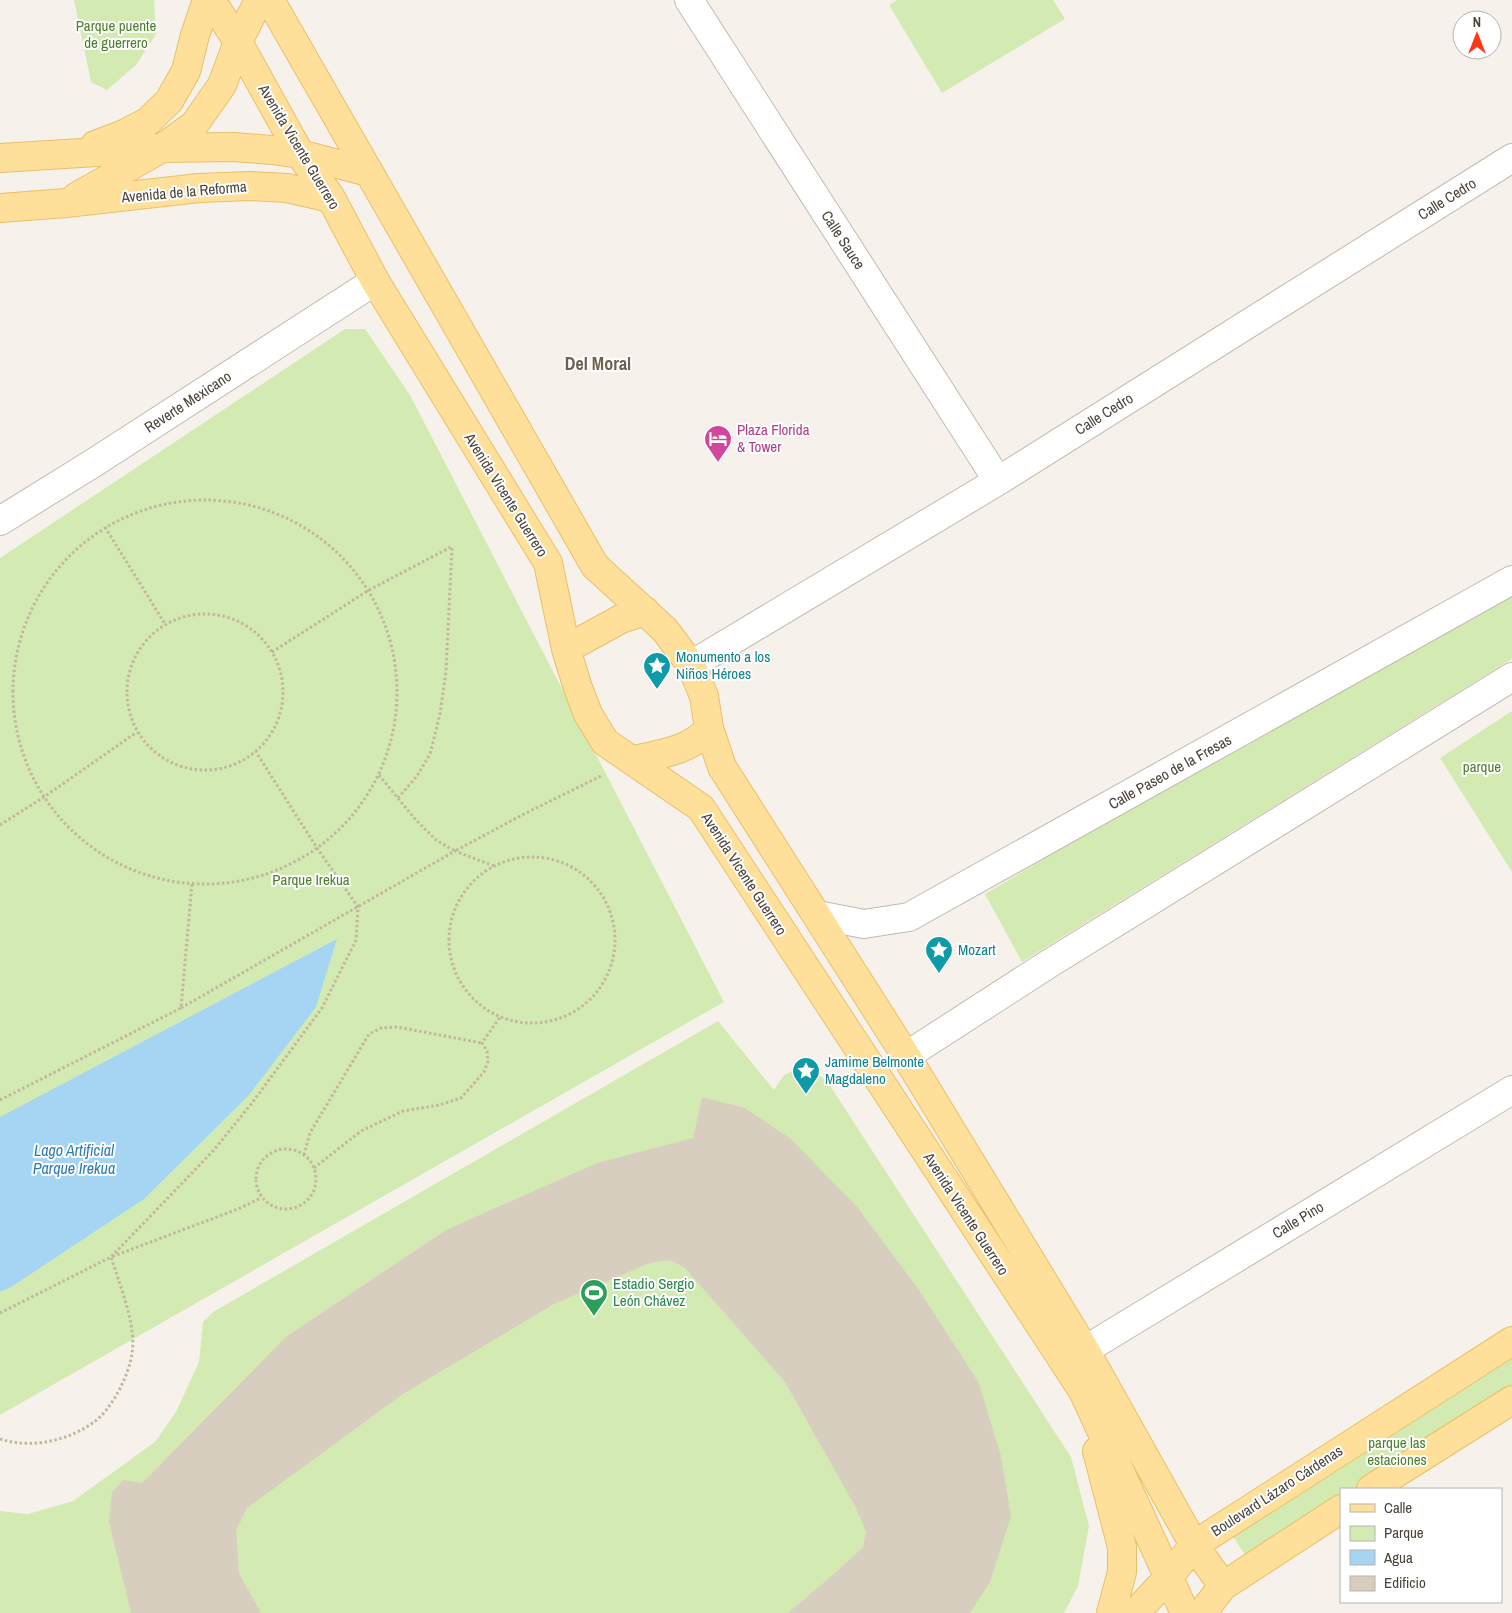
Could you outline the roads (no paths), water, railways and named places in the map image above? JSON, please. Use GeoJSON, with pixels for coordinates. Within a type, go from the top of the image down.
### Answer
{"type":"FeatureCollection","features":[{"type":"Feature","properties":{"kind":"main road","name":"Avenida de la Reforma"},"geometry":{"type":"LineString","coordinates":[[68,154],[124,134],[147,122],[169,101],[186,71],[195,35],[207,0]]}},
{"type":"Feature","properties":{"kind":"main road","name":"Avenida Vicente Guerrero"},"geometry":{"type":"LineString","coordinates":[[211,0],[238,42],[300,154],[331,198],[375,281],[548,564],[566,649],[588,714],[605,742],[701,808],[1082,1391],[1185,1613]]}},
{"type":"Feature","properties":{"kind":"main road","name":"Avenida de la Reforma"},"geometry":{"type":"LineString","coordinates":[[66,203],[162,148],[194,125],[222,85],[238,42],[259,0]]}},
{"type":"Feature","properties":{"kind":"main road","name":"Avenida Vicente Guerrero"},"geometry":{"type":"LineString","coordinates":[[270,0],[595,566],[665,630],[692,665],[704,696],[710,728],[722,767],[906,1056],[1085,1350],[1194,1545],[1223,1586]]}},
{"type":"Feature","properties":{"kind":"main road","name":"Avenida de la Reforma"},"geometry":{"type":"LineString","coordinates":[[0,158],[162,148],[232,147],[300,154],[368,172]]}},
{"type":"Feature","properties":{"kind":"main road","name":"Avenida de la Reforma"},"geometry":{"type":"LineString","coordinates":[[0,208],[66,203],[199,188],[250,186],[287,188],[331,198]]}},
{"type":"Feature","properties":{"kind":"main road"},"geometry":{"type":"LineString","coordinates":[[566,649],[621,619],[644,611]]}},
{"type":"Feature","properties":{"kind":"main road"},"geometry":{"type":"LineString","coordinates":[[633,760],[689,744],[704,736],[710,728]]}},
{"type":"Feature","properties":{"kind":"main road","name":"Boulevard Lázaro Cárdenas"},"geometry":{"type":"LineString","coordinates":[[1135,1613],[1168,1578],[1194,1545],[1512,1341]]}},
{"type":"Feature","properties":{"kind":"main road"},"geometry":{"type":"LineString","coordinates":[[1082,1391],[1122,1547],[1122,1572],[1111,1613]]}},
{"type":"Feature","properties":{"kind":"main road"},"geometry":{"type":"LineString","coordinates":[[1373,1488],[1512,1400]]}},
{"type":"Feature","properties":{"kind":"main road"},"geometry":{"type":"LineString","coordinates":[[1202,1613],[1223,1586],[1340,1510]]}},
{"type":"Feature","properties":{"kind":"street","name":"Calle Sauce"},"geometry":{"type":"LineString","coordinates":[[689,0],[998,481]]}},
{"type":"Feature","properties":{"kind":"street","name":"Calle Cedro"},"geometry":{"type":"LineString","coordinates":[[692,665],[998,481],[1512,158]]}},
{"type":"Feature","properties":{"kind":"street","name":"Reverte Mexicano"},"geometry":{"type":"LineString","coordinates":[[0,521],[95,462],[375,281]]}},
{"type":"Feature","properties":{"kind":"street","name":"Calle Paseo de la Fresas"},"geometry":{"type":"LineString","coordinates":[[817,915],[864,924],[909,917],[1512,580]]}},
{"type":"Feature","properties":{"kind":"street"},"geometry":{"type":"LineString","coordinates":[[906,1056],[1047,965],[1512,677]]}},
{"type":"Feature","properties":{"kind":"street","name":"Calle Pino"},"geometry":{"type":"LineString","coordinates":[[1085,1350],[1512,1090]]}},
{"type":"Feature","properties":{"kind":"water","name":"Lago Artificial Parque Irekua"},"geometry":{"type":"Polygon","coordinates":[[[337,939],[316,1007],[249,1095],[144,1199],[11,1287],[0,1292],[0,1117],[337,939]]]}},
{"type":"Feature","properties":{"kind":"place","name":"Plaza Florida & Tower"},"geometry":{"type":"Point","coordinates":[718,463]}},
{"type":"Feature","properties":{"kind":"place","name":"Monumento a los Niños Héroes"},"geometry":{"type":"Point","coordinates":[657,690]}},
{"type":"Feature","properties":{"kind":"place","name":"Mozart"},"geometry":{"type":"Point","coordinates":[939,974]}},
{"type":"Feature","properties":{"kind":"place","name":"Jamime Belmonte Magdaleno"},"geometry":{"type":"Point","coordinates":[806,1095]}},
{"type":"Feature","properties":{"kind":"place","name":"Estadio Sergio León Chávez"},"geometry":{"type":"Point","coordinates":[594,1317]}},
{"type":"Feature","properties":{"kind":"district","name":"Del Moral"},"geometry":{"type":"Point","coordinates":[598,364]}},
{"type":"Feature","properties":{"kind":"park label","name":"Parque puente de guerrero"},"geometry":{"type":"Point","coordinates":[116,34]}},
{"type":"Feature","properties":{"kind":"park label","name":"parque"},"geometry":{"type":"Point","coordinates":[1482,767]}},
{"type":"Feature","properties":{"kind":"park label","name":"Parque Irekua"},"geometry":{"type":"Point","coordinates":[311,880]}},
{"type":"Feature","properties":{"kind":"park label","name":"parque las estaciones"},"geometry":{"type":"Point","coordinates":[1397,1452]}}]}
